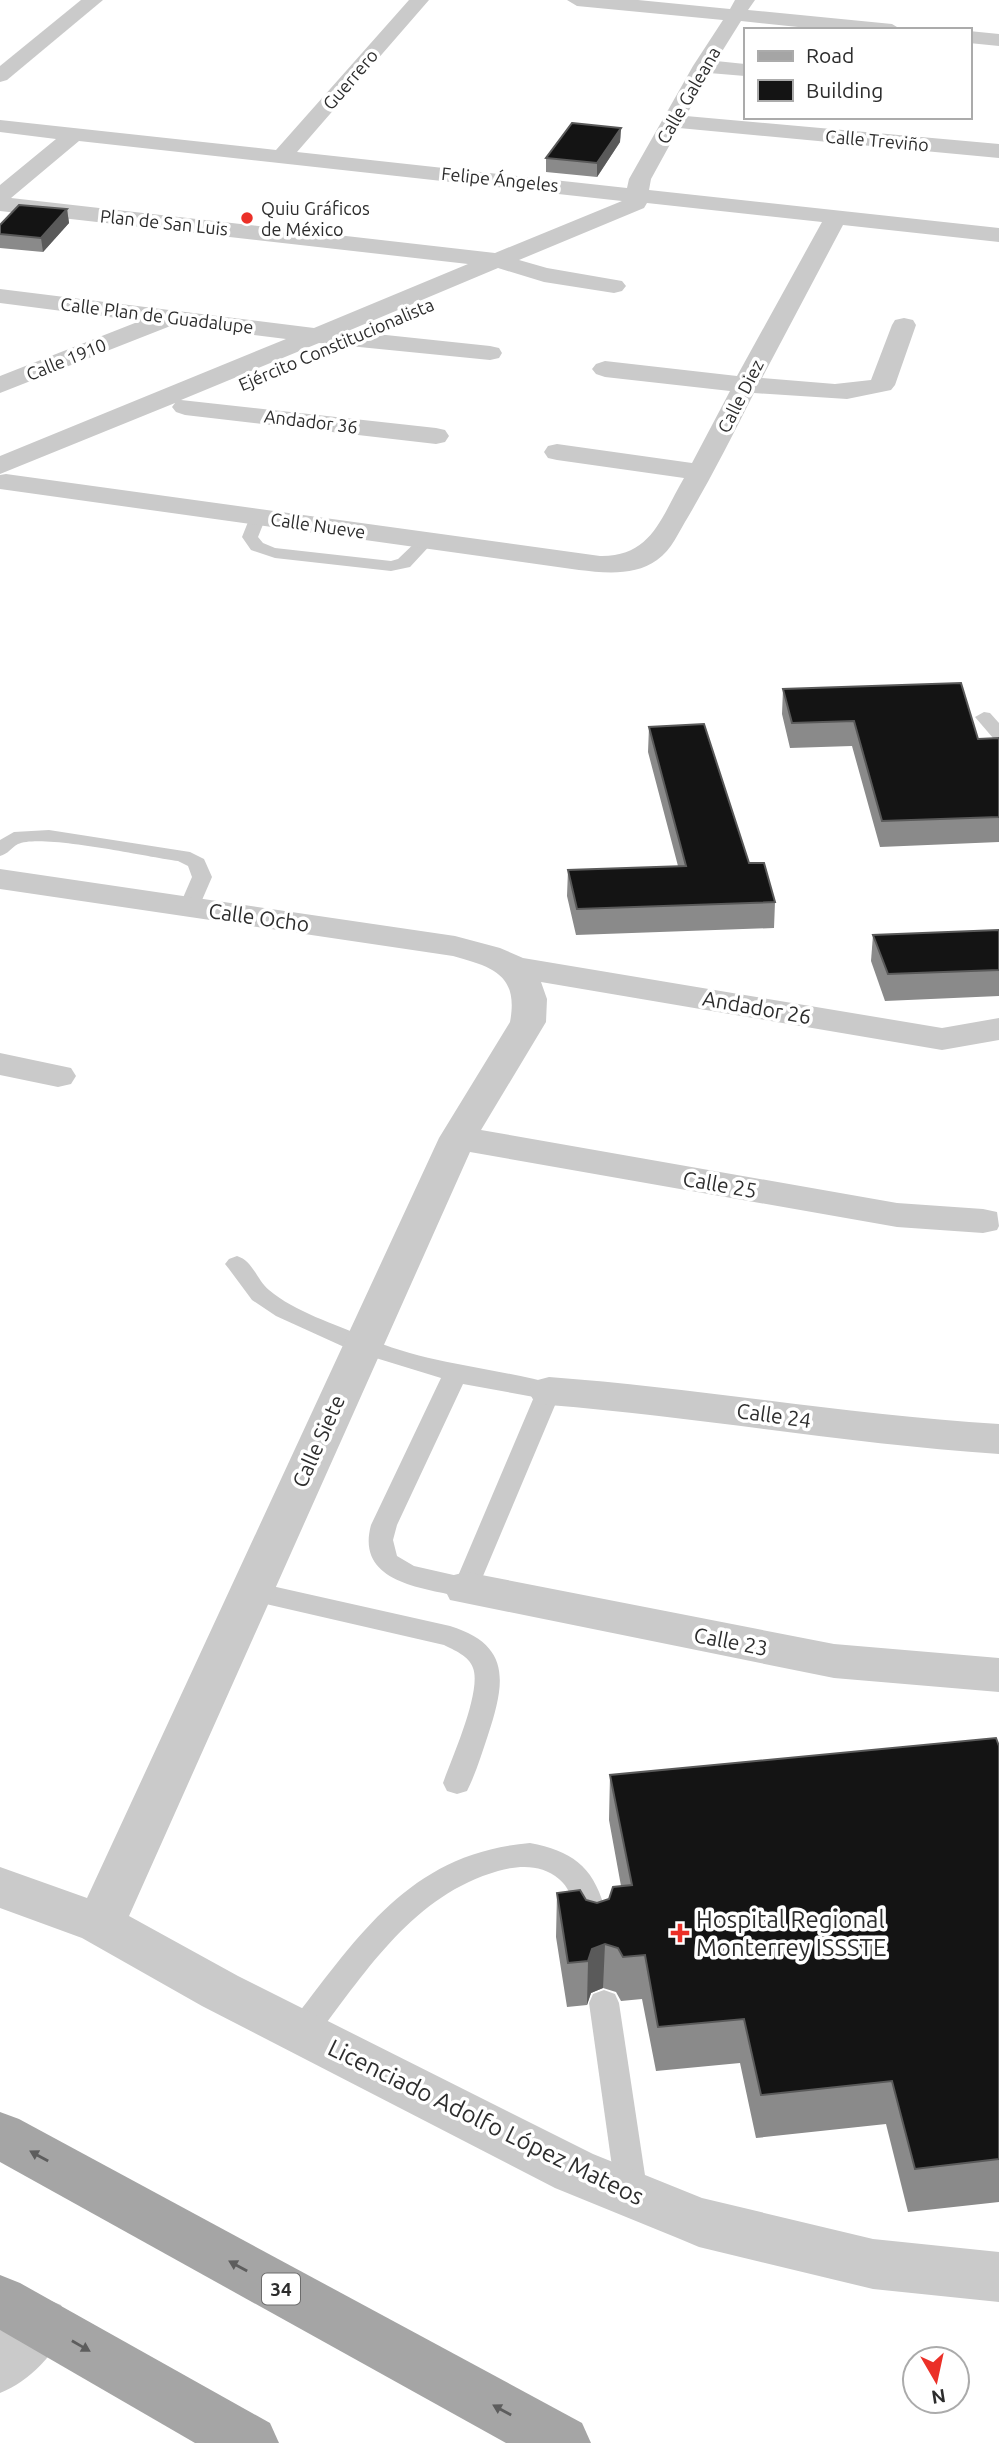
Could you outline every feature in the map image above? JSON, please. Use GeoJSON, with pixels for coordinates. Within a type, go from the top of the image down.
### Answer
{"type":"FeatureCollection","features":[{"type":"Feature","properties":{"kind":"main road","name":"34"},"geometry":{"type":"LineString","coordinates":[[0,2135],[562,2443]]}},
{"type":"Feature","properties":{"kind":"main road"},"geometry":{"type":"LineString","coordinates":[[21,2312],[250,2443]]}},
{"type":"Feature","properties":{"kind":"street"},"geometry":{"type":"LineString","coordinates":[[0,76],[93,0]]}},
{"type":"Feature","properties":{"kind":"street","name":"Guerrero"},"geometry":{"type":"LineString","coordinates":[[281,157],[419,0]]}},
{"type":"Feature","properties":{"kind":"street"},"geometry":{"type":"LineString","coordinates":[[577,0],[741,8],[878,28]]}},
{"type":"Feature","properties":{"kind":"street","name":"Calle Galeana"},"geometry":{"type":"LineString","coordinates":[[636,198],[640,178],[671,121],[741,8]]}},
{"type":"Feature","properties":{"kind":"street"},"geometry":{"type":"LineString","coordinates":[[971,37],[999,40]]}},
{"type":"Feature","properties":{"kind":"street"},"geometry":{"type":"LineString","coordinates":[[703,66],[744,70]]}},
{"type":"Feature","properties":{"kind":"street","name":"Calle Treviño"},"geometry":{"type":"LineString","coordinates":[[671,121],[999,151]]}},
{"type":"Feature","properties":{"kind":"street","name":"Felipe Ángeles"},"geometry":{"type":"LineString","coordinates":[[0,126],[835,221],[997,232]]}},
{"type":"Feature","properties":{"kind":"street"},"geometry":{"type":"LineString","coordinates":[[0,196],[75,134]]}},
{"type":"Feature","properties":{"kind":"street","name":"Ejército Constitucionalista"},"geometry":{"type":"LineString","coordinates":[[2,478],[185,407],[350,337],[506,264],[636,198]]}},
{"type":"Feature","properties":{"kind":"street","name":"Ejército Constitucionalista"},"geometry":{"type":"LineString","coordinates":[[2,478],[314,335],[664,202]]}},
{"type":"Feature","properties":{"kind":"street","name":"Plan de San Luis"},"geometry":{"type":"LineString","coordinates":[[0,204],[506,264],[544,275],[614,286]]}},
{"type":"Feature","properties":{"kind":"street","name":"Calle Diez"},"geometry":{"type":"LineString","coordinates":[[630,563],[648,556],[657,546],[701,472],[745,385],[835,221]]}},
{"type":"Feature","properties":{"kind":"street","name":"Calle Plan de Guadalupe"},"geometry":{"type":"LineString","coordinates":[[0,296],[314,335],[490,353]]}},
{"type":"Feature","properties":{"kind":"street","name":"Calle 1910"},"geometry":{"type":"LineString","coordinates":[[0,385],[170,317]]}},
{"type":"Feature","properties":{"kind":"street"},"geometry":{"type":"LineString","coordinates":[[606,369],[745,385],[841,392],[866,390],[882,385],[904,324]]}},
{"type":"Feature","properties":{"kind":"street","name":"Andador 36"},"geometry":{"type":"LineString","coordinates":[[185,407],[436,436]]}},
{"type":"Feature","properties":{"kind":"street"},"geometry":{"type":"LineString","coordinates":[[557,452],[701,472]]}},
{"type":"Feature","properties":{"kind":"street","name":"Calle Nueve"},"geometry":{"type":"LineString","coordinates":[[2,478],[579,562],[609,565],[630,563]]}},
{"type":"Feature","properties":{"kind":"street","name":"Calle Ocho"},"geometry":{"type":"LineString","coordinates":[[0,879],[455,946],[488,955],[514,967]]}},
{"type":"Feature","properties":{"kind":"street","name":"Andador 26"},"geometry":{"type":"LineString","coordinates":[[514,967],[942,1038],[999,1029]]}},
{"type":"Feature","properties":{"kind":"street","name":"Calle Siete"},"geometry":{"type":"LineString","coordinates":[[100,1924],[361,1345],[458,1138],[528,1022],[532,1004],[528,984],[514,967]]}},
{"type":"Feature","properties":{"kind":"street"},"geometry":{"type":"LineString","coordinates":[[0,1064],[58,1076]]}},
{"type":"Feature","properties":{"kind":"street","name":"Calle 25"},"geometry":{"type":"LineString","coordinates":[[458,1138],[897,1215],[983,1221]]}},
{"type":"Feature","properties":{"kind":"street","name":"Calle 24"},"geometry":{"type":"LineString","coordinates":[[549,1391],[626,1395],[927,1436],[999,1439]]}},
{"type":"Feature","properties":{"kind":"street","name":"Calle 23"},"geometry":{"type":"LineString","coordinates":[[466,1588],[834,1661],[999,1675]]}},
{"type":"Feature","properties":{"kind":"street","name":"Licenciado Adolfo López Mateos"},"geometry":{"type":"LineString","coordinates":[[0,1887],[100,1924],[220,1991],[574,2171],[699,2222],[873,2263],[999,2277]]}},
{"type":"Feature","properties":{"kind":"street"},"geometry":{"type":"LineString","coordinates":[[0,2366],[21,2312]]}},
{"type":"Feature","properties":{"kind":"lane"},"geometry":{"type":"LineString","coordinates":[[984,717],[999,734]]}},
{"type":"Feature","properties":{"kind":"lane"},"geometry":{"type":"LineString","coordinates":[[0,850],[14,838],[39,835],[183,856],[197,863],[202,877],[189,907]]}},
{"type":"Feature","properties":{"kind":"lane"},"geometry":{"type":"LineString","coordinates":[[237,1264],[260,1295],[284,1310],[361,1345],[455,1374],[549,1391],[466,1588],[406,1574],[386,1561],[380,1540],[384,1525],[455,1374]]}},
{"type":"Feature","properties":{"kind":"lane"},"geometry":{"type":"LineString","coordinates":[[249,1591],[450,1636],[475,1649],[487,1664],[488,1687],[457,1783]]}},
{"type":"Feature","properties":{"kind":"lane"},"geometry":{"type":"LineString","coordinates":[[301,2033],[368,1948],[401,1912],[457,1874],[490,1860],[522,1855],[551,1859],[569,1870],[584,1891],[595,1933]]}},
{"type":"Feature","properties":{"kind":"lane"},"geometry":{"type":"LineString","coordinates":[[604,2003],[632,2195]]}},
{"type":"Feature","properties":{"kind":"building"},"geometry":{"type":"Polygon","coordinates":[[[572,123],[621,128],[597,163],[546,158],[572,123]]]}},
{"type":"Feature","properties":{"kind":"building"},"geometry":{"type":"Polygon","coordinates":[[[19,205],[67,209],[41,238],[0,234],[0,225],[19,205]]]}},
{"type":"Feature","properties":{"kind":"building"},"geometry":{"type":"Polygon","coordinates":[[[961,683],[978,739],[999,738],[999,817],[882,821],[854,721],[792,723],[783,689],[961,683]]]}},
{"type":"Feature","properties":{"kind":"building"},"geometry":{"type":"Polygon","coordinates":[[[704,724],[749,863],[764,863],[775,902],[577,909],[568,870],[686,866],[649,727],[704,724]]]}},
{"type":"Feature","properties":{"kind":"building"},"geometry":{"type":"Polygon","coordinates":[[[999,930],[999,970],[888,974],[873,935],[999,930]]]}},
{"type":"Feature","properties":{"kind":"building"},"geometry":{"type":"Polygon","coordinates":[[[996,1738],[999,1746],[999,2159],[915,2169],[892,2081],[761,2095],[744,2019],[658,2027],[645,1955],[623,1957],[618,1948],[605,1944],[592,1949],[588,1961],[568,1963],[557,1893],[580,1890],[586,1900],[597,1903],[609,1899],[613,1887],[632,1885],[610,1775],[996,1738]]]}},
{"type":"Feature","properties":{"kind":"place","name":"Quiu Gráficos de México"},"geometry":{"type":"Point","coordinates":[247,218]}},
{"type":"Feature","properties":{"kind":"place","name":"Hospital Regional Monterrey ISSSTE"},"geometry":{"type":"Point","coordinates":[680,1933]}}]}
